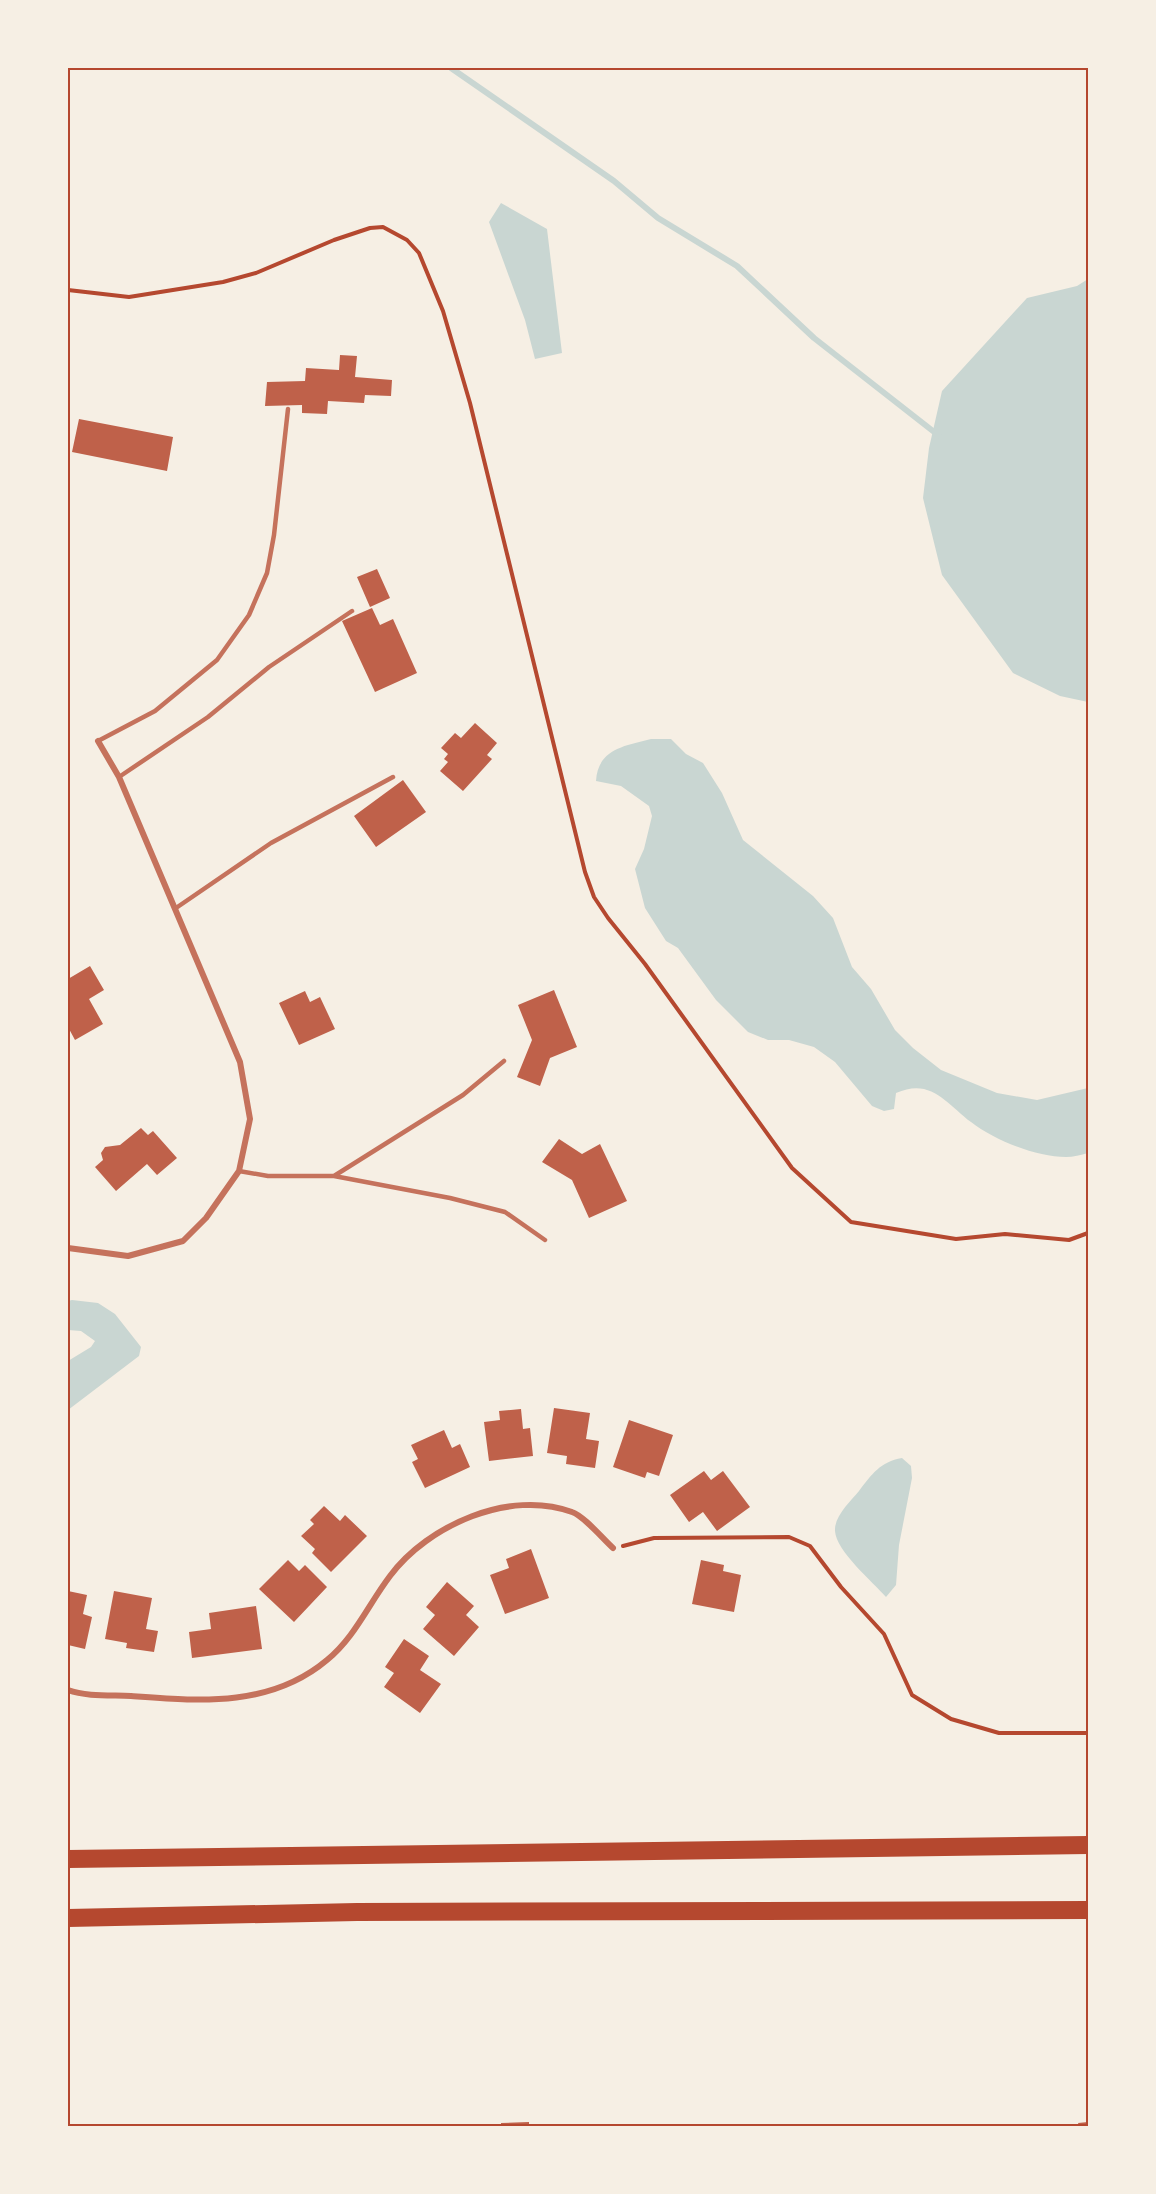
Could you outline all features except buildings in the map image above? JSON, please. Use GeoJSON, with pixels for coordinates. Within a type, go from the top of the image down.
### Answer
{"type":"FeatureCollection","features":[{"type":"Feature","properties":{"kind":"highway"},"geometry":{"type":"LineString","coordinates":[[68,1860],[1089,1845]]}},
{"type":"Feature","properties":{"kind":"highway"},"geometry":{"type":"LineString","coordinates":[[68,1918],[357,1912],[1089,1910]]}},
{"type":"Feature","properties":{"kind":"street"},"geometry":{"type":"LineString","coordinates":[[68,1248],[128,1256],[183,1241],[206,1218],[239,1171],[250,1119],[240,1062],[119,777],[98,741]]}},
{"type":"Feature","properties":{"kind":"street"},"geometry":{"type":"LineString","coordinates":[[68,1690],[198,1701],[233,1700],[299,1678],[327,1660],[358,1628],[390,1576],[412,1553],[438,1533],[467,1518],[503,1508],[537,1506],[574,1512],[613,1548]]}},
{"type":"Feature","properties":{"kind":"lane"},"geometry":{"type":"LineString","coordinates":[[98,741],[155,711],[217,660],[249,615],[267,573],[274,535],[288,409]]}},
{"type":"Feature","properties":{"kind":"lane"},"geometry":{"type":"LineString","coordinates":[[119,777],[208,717],[269,667],[352,610]]}},
{"type":"Feature","properties":{"kind":"lane"},"geometry":{"type":"LineString","coordinates":[[176,908],[272,843],[393,777]]}},
{"type":"Feature","properties":{"kind":"lane"},"geometry":{"type":"LineString","coordinates":[[334,1176],[463,1095],[504,1061]]}},
{"type":"Feature","properties":{"kind":"lane"},"geometry":{"type":"LineString","coordinates":[[239,1171],[268,1176],[334,1176],[506,1212],[544,1240]]}},
{"type":"Feature","properties":{"kind":"path"},"geometry":{"type":"LineString","coordinates":[[68,290],[129,297],[224,282],[256,273],[334,240],[370,228],[383,227],[407,240],[419,253],[443,311],[504,536],[585,872],[594,897],[608,918],[645,964],[792,1168],[851,1222],[956,1239],[1005,1234],[1044,1240],[1069,1240],[1089,1233]]}},
{"type":"Feature","properties":{"kind":"path"},"geometry":{"type":"LineString","coordinates":[[613,1548],[654,1538],[789,1537],[810,1546],[841,1587],[884,1634],[912,1695],[951,1719],[999,1733],[1089,1733]]}},
{"type":"Feature","properties":{"kind":"shaded area"},"geometry":{"type":"Polygon","coordinates":[[[501,203],[547,229],[562,353],[535,359],[525,320],[489,222],[501,203]]]}},
{"type":"Feature","properties":{"kind":"shaded area"},"geometry":{"type":"Polygon","coordinates":[[[1088,279],[1088,702],[1060,696],[1013,673],[942,575],[923,498],[929,448],[942,391],[1027,298],[1077,286],[1088,279]]]}},
{"type":"Feature","properties":{"kind":"shaded area"},"geometry":{"type":"Polygon","coordinates":[[[651,739],[671,739],[686,754],[703,763],[722,793],[743,840],[813,896],[833,918],[852,967],[871,989],[895,1030],[913,1048],[941,1070],[997,1093],[1037,1100],[1088,1088],[1088,1153],[1071,1157],[1054,1156],[1029,1151],[1003,1141],[980,1129],[929,1090],[908,1089],[896,1093],[894,1109],[884,1111],[872,1106],[835,1062],[814,1047],[789,1040],[768,1040],[748,1032],[716,1000],[678,948],[666,941],[645,908],[635,869],[644,849],[652,816],[649,806],[621,786],[596,781],[598,770],[607,755],[622,747],[651,739]]]}},
{"type":"Feature","properties":{"kind":"shaded area"},"geometry":{"type":"Polygon","coordinates":[[[68,1301],[98,1303],[115,1314],[141,1347],[139,1356],[68,1410],[68,1361],[91,1347],[95,1341],[81,1331],[68,1330],[68,1301]]]}},
{"type":"Feature","properties":{"kind":"shaded area"},"geometry":{"type":"Polygon","coordinates":[[[902,1458],[911,1466],[912,1478],[899,1545],[896,1585],[886,1597],[848,1557],[837,1539],[835,1525],[844,1509],[873,1474],[888,1462],[902,1458]]]}},
{"type":"Feature","properties":{"kind":"waterway"},"geometry":{"type":"LineString","coordinates":[[451,68],[614,181],[658,218],[737,266],[814,338],[938,435]]}}]}
